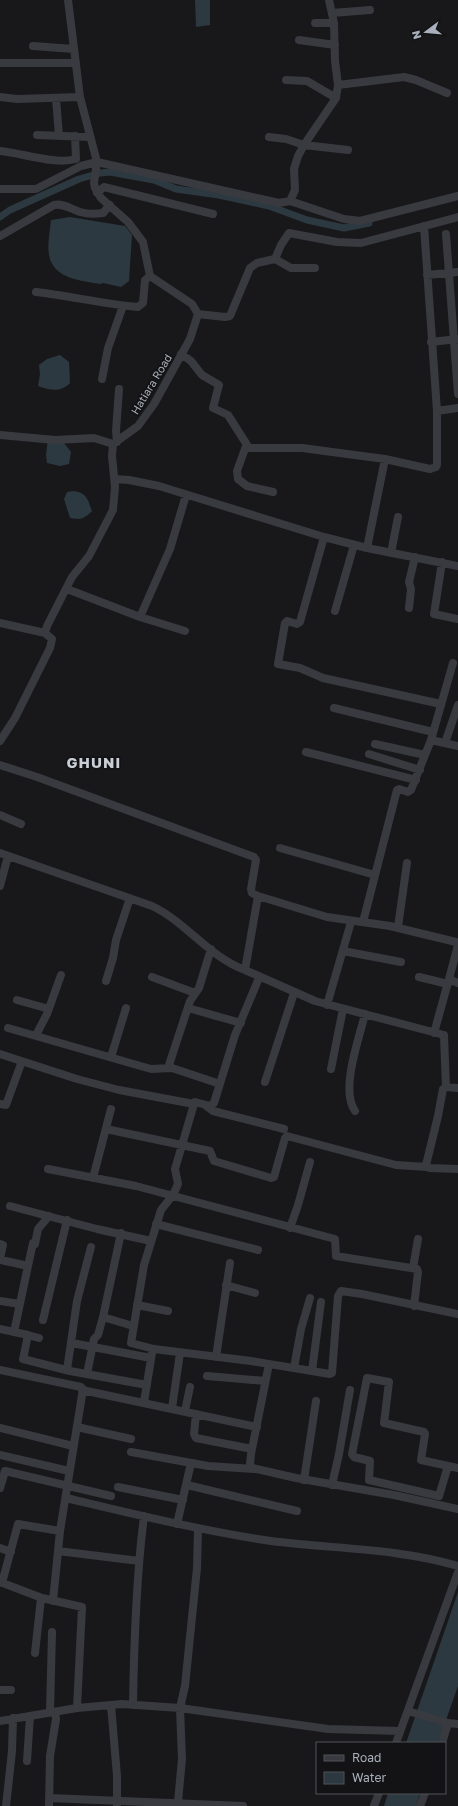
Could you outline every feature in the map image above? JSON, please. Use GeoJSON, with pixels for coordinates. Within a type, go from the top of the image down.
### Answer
{"type":"FeatureCollection","features":[{"type":"Feature","properties":{"kind":"street"},"geometry":{"type":"LineString","coordinates":[[68,0],[80,97],[96,165],[94,183],[97,193],[128,222],[143,242],[150,276],[192,304],[198,314],[225,317],[230,316],[250,268],[256,263],[275,259],[292,268],[300,266],[315,268]]}},
{"type":"Feature","properties":{"kind":"street"},"geometry":{"type":"LineString","coordinates":[[290,201],[294,190],[294,169],[304,145],[336,98],[338,85],[335,62],[334,23],[329,0]]}},
{"type":"Feature","properties":{"kind":"street"},"geometry":{"type":"LineString","coordinates":[[332,13],[370,10]]}},
{"type":"Feature","properties":{"kind":"street"},"geometry":{"type":"LineString","coordinates":[[315,23],[334,23]]}},
{"type":"Feature","properties":{"kind":"street"},"geometry":{"type":"LineString","coordinates":[[299,40],[335,45]]}},
{"type":"Feature","properties":{"kind":"street"},"geometry":{"type":"LineString","coordinates":[[32,46],[74,49]]}},
{"type":"Feature","properties":{"kind":"street"},"geometry":{"type":"LineString","coordinates":[[0,63],[76,63]]}},
{"type":"Feature","properties":{"kind":"street"},"geometry":{"type":"LineString","coordinates":[[338,85],[404,78],[416,80],[447,93]]}},
{"type":"Feature","properties":{"kind":"street"},"geometry":{"type":"LineString","coordinates":[[286,80],[307,81],[336,98]]}},
{"type":"Feature","properties":{"kind":"street"},"geometry":{"type":"LineString","coordinates":[[0,97],[80,97]]}},
{"type":"Feature","properties":{"kind":"street"},"geometry":{"type":"LineString","coordinates":[[56,98],[59,136]]}},
{"type":"Feature","properties":{"kind":"street"},"geometry":{"type":"LineString","coordinates":[[37,135],[90,137]]}},
{"type":"Feature","properties":{"kind":"street"},"geometry":{"type":"LineString","coordinates":[[0,151],[23,154],[34,158],[69,161],[76,159],[75,136]]}},
{"type":"Feature","properties":{"kind":"street"},"geometry":{"type":"LineString","coordinates":[[268,136],[286,139],[304,145],[348,150]]}},
{"type":"Feature","properties":{"kind":"street"},"geometry":{"type":"LineString","coordinates":[[0,189],[36,189],[81,166],[96,165],[279,202],[290,201],[344,219],[360,221],[410,206],[458,196]]}},
{"type":"Feature","properties":{"kind":"street"},"geometry":{"type":"LineString","coordinates":[[97,193],[104,187],[213,214]]}},
{"type":"Feature","properties":{"kind":"street"},"geometry":{"type":"LineString","coordinates":[[0,236],[54,205],[62,205],[85,213],[103,213],[110,205]]}},
{"type":"Feature","properties":{"kind":"street"},"geometry":{"type":"LineString","coordinates":[[275,259],[281,245],[289,233],[337,242],[354,243],[371,241],[458,217]]}},
{"type":"Feature","properties":{"kind":"street"},"geometry":{"type":"LineString","coordinates":[[181,354],[191,361],[200,373],[219,385],[213,408],[228,415],[246,446],[256,448],[302,448],[385,459],[430,469],[436,467],[437,411],[424,226]]}},
{"type":"Feature","properties":{"kind":"street"},"geometry":{"type":"LineString","coordinates":[[446,234],[456,339],[458,394]]}},
{"type":"Feature","properties":{"kind":"street"},"geometry":{"type":"LineString","coordinates":[[427,275],[458,272]]}},
{"type":"Feature","properties":{"kind":"street"},"geometry":{"type":"LineString","coordinates":[[36,292],[138,307],[143,304],[145,280],[150,276]]}},
{"type":"Feature","properties":{"kind":"street"},"geometry":{"type":"LineString","coordinates":[[102,379],[108,348],[124,306]]}},
{"type":"Feature","properties":{"kind":"street","name":"Hatiara Road"},"geometry":{"type":"LineString","coordinates":[[115,443],[142,422],[190,339],[198,314]]}},
{"type":"Feature","properties":{"kind":"street"},"geometry":{"type":"LineString","coordinates":[[431,342],[456,339]]}},
{"type":"Feature","properties":{"kind":"street"},"geometry":{"type":"LineString","coordinates":[[45,633],[49,620],[67,589],[72,576],[89,556],[113,510],[115,499],[115,479],[112,456],[115,443],[119,389]]}},
{"type":"Feature","properties":{"kind":"street"},"geometry":{"type":"LineString","coordinates":[[437,411],[458,408]]}},
{"type":"Feature","properties":{"kind":"street"},"geometry":{"type":"LineString","coordinates":[[0,436],[55,440],[94,438],[115,443]]}},
{"type":"Feature","properties":{"kind":"street"},"geometry":{"type":"LineString","coordinates":[[246,446],[237,471],[238,479],[247,486],[273,492]]}},
{"type":"Feature","properties":{"kind":"street"},"geometry":{"type":"LineString","coordinates":[[366,548],[385,459]]}},
{"type":"Feature","properties":{"kind":"street"},"geometry":{"type":"LineString","coordinates":[[115,479],[129,480],[159,486],[354,545],[458,566]]}},
{"type":"Feature","properties":{"kind":"street"},"geometry":{"type":"LineString","coordinates":[[140,617],[170,549],[186,495]]}},
{"type":"Feature","properties":{"kind":"street"},"geometry":{"type":"LineString","coordinates":[[391,553],[398,517]]}},
{"type":"Feature","properties":{"kind":"street"},"geometry":{"type":"LineString","coordinates":[[324,537],[300,622],[297,624],[287,621],[285,623],[278,664],[300,668],[323,678],[441,704]]}},
{"type":"Feature","properties":{"kind":"street"},"geometry":{"type":"LineString","coordinates":[[335,611],[354,545]]}},
{"type":"Feature","properties":{"kind":"street"},"geometry":{"type":"LineString","coordinates":[[409,608],[411,588],[409,582],[415,557]]}},
{"type":"Feature","properties":{"kind":"street"},"geometry":{"type":"LineString","coordinates":[[442,562],[434,614],[458,619]]}},
{"type":"Feature","properties":{"kind":"street"},"geometry":{"type":"LineString","coordinates":[[67,589],[140,617],[185,631]]}},
{"type":"Feature","properties":{"kind":"street"},"geometry":{"type":"LineString","coordinates":[[0,623],[45,633],[52,640],[50,648],[15,718],[0,741]]}},
{"type":"Feature","properties":{"kind":"street"},"geometry":{"type":"LineString","coordinates":[[363,922],[396,790],[399,788],[410,791],[416,780],[432,736],[454,663]]}},
{"type":"Feature","properties":{"kind":"street"},"geometry":{"type":"LineString","coordinates":[[445,743],[458,705]]}},
{"type":"Feature","properties":{"kind":"street"},"geometry":{"type":"LineString","coordinates":[[334,708],[432,736],[445,743],[458,746]]}},
{"type":"Feature","properties":{"kind":"street"},"geometry":{"type":"LineString","coordinates":[[375,744],[425,755]]}},
{"type":"Feature","properties":{"kind":"street"},"geometry":{"type":"LineString","coordinates":[[306,752],[416,780]]}},
{"type":"Feature","properties":{"kind":"street"},"geometry":{"type":"LineString","coordinates":[[369,754],[420,770]]}},
{"type":"Feature","properties":{"kind":"street"},"geometry":{"type":"LineString","coordinates":[[0,765],[37,777],[254,857],[256,860],[251,889],[252,893],[258,896],[304,912],[351,922],[363,922],[398,927],[458,943],[434,1033]]}},
{"type":"Feature","properties":{"kind":"street"},"geometry":{"type":"LineString","coordinates":[[0,815],[21,824]]}},
{"type":"Feature","properties":{"kind":"street"},"geometry":{"type":"LineString","coordinates":[[280,848],[375,875]]}},
{"type":"Feature","properties":{"kind":"street"},"geometry":{"type":"LineString","coordinates":[[0,886],[4,854],[161,910],[232,965],[294,993],[328,1005],[444,1036],[446,1087],[443,1089],[427,1167]]}},
{"type":"Feature","properties":{"kind":"street"},"geometry":{"type":"LineString","coordinates":[[398,927],[407,863]]}},
{"type":"Feature","properties":{"kind":"street"},"geometry":{"type":"LineString","coordinates":[[244,970],[258,896]]}},
{"type":"Feature","properties":{"kind":"street"},"geometry":{"type":"LineString","coordinates":[[106,981],[113,958],[116,940],[130,898]]}},
{"type":"Feature","properties":{"kind":"street"},"geometry":{"type":"LineString","coordinates":[[328,1005],[351,922]]}},
{"type":"Feature","properties":{"kind":"street"},"geometry":{"type":"LineString","coordinates":[[172,1068],[169,1064],[188,1008],[199,988],[211,949]]}},
{"type":"Feature","properties":{"kind":"street"},"geometry":{"type":"LineString","coordinates":[[343,951],[401,962]]}},
{"type":"Feature","properties":{"kind":"street"},"geometry":{"type":"LineString","coordinates":[[36,1035],[49,1009],[61,975]]}},
{"type":"Feature","properties":{"kind":"street"},"geometry":{"type":"LineString","coordinates":[[152,977],[195,993]]}},
{"type":"Feature","properties":{"kind":"street"},"geometry":{"type":"LineString","coordinates":[[419,977],[458,983]]}},
{"type":"Feature","properties":{"kind":"street"},"geometry":{"type":"LineString","coordinates":[[0,1054],[119,1090],[194,1104],[195,1102],[210,1106],[214,1103],[235,1035],[259,978]]}},
{"type":"Feature","properties":{"kind":"street"},"geometry":{"type":"LineString","coordinates":[[265,1082],[294,993]]}},
{"type":"Feature","properties":{"kind":"street"},"geometry":{"type":"LineString","coordinates":[[17,1000],[49,1009]]}},
{"type":"Feature","properties":{"kind":"street"},"geometry":{"type":"LineString","coordinates":[[111,1057],[126,1008]]}},
{"type":"Feature","properties":{"kind":"street"},"geometry":{"type":"LineString","coordinates":[[188,1008],[241,1023]]}},
{"type":"Feature","properties":{"kind":"street"},"geometry":{"type":"LineString","coordinates":[[331,1069],[344,1009]]}},
{"type":"Feature","properties":{"kind":"street"},"geometry":{"type":"LineString","coordinates":[[355,1111],[350,1104],[349,1080],[365,1014]]}},
{"type":"Feature","properties":{"kind":"street"},"geometry":{"type":"LineString","coordinates":[[8,1028],[151,1069],[172,1068],[220,1084]]}},
{"type":"Feature","properties":{"kind":"street"},"geometry":{"type":"LineString","coordinates":[[0,1104],[6,1105],[22,1061]]}},
{"type":"Feature","properties":{"kind":"street"},"geometry":{"type":"LineString","coordinates":[[446,1087],[458,1088]]}},
{"type":"Feature","properties":{"kind":"street"},"geometry":{"type":"LineString","coordinates":[[194,1104],[175,1169],[178,1184],[172,1196],[161,1210],[140,1280],[131,1343],[152,1349],[268,1364],[328,1374],[332,1373],[338,1296],[341,1291],[458,1314]]}},
{"type":"Feature","properties":{"kind":"street"},"geometry":{"type":"LineString","coordinates":[[205,1105],[213,1111],[284,1129]]}},
{"type":"Feature","properties":{"kind":"street"},"geometry":{"type":"LineString","coordinates":[[93,1178],[111,1109]]}},
{"type":"Feature","properties":{"kind":"street"},"geometry":{"type":"LineString","coordinates":[[106,1129],[210,1150],[214,1161],[272,1178],[285,1138],[287,1136],[396,1165],[458,1169]]}},
{"type":"Feature","properties":{"kind":"street"},"geometry":{"type":"LineString","coordinates":[[290,1228],[310,1162]]}},
{"type":"Feature","properties":{"kind":"street"},"geometry":{"type":"LineString","coordinates":[[48,1169],[172,1196],[336,1239],[336,1256],[418,1270],[414,1306]]}},
{"type":"Feature","properties":{"kind":"street"},"geometry":{"type":"LineString","coordinates":[[10,1206],[97,1229],[121,1233],[151,1241]]}},
{"type":"Feature","properties":{"kind":"street"},"geometry":{"type":"LineString","coordinates":[[14,1332],[28,1266],[38,1229],[49,1216]]}},
{"type":"Feature","properties":{"kind":"street"},"geometry":{"type":"LineString","coordinates":[[43,1320],[66,1220]]}},
{"type":"Feature","properties":{"kind":"street"},"geometry":{"type":"LineString","coordinates":[[156,1224],[258,1250]]}},
{"type":"Feature","properties":{"kind":"street"},"geometry":{"type":"LineString","coordinates":[[86,1374],[92,1348],[103,1317],[121,1233]]}},
{"type":"Feature","properties":{"kind":"street"},"geometry":{"type":"LineString","coordinates":[[413,1268],[418,1239]]}},
{"type":"Feature","properties":{"kind":"street"},"geometry":{"type":"LineString","coordinates":[[0,1244],[3,1245],[0,1258],[1,1260],[28,1266]]}},
{"type":"Feature","properties":{"kind":"street"},"geometry":{"type":"LineString","coordinates":[[67,1370],[77,1301],[91,1247]]}},
{"type":"Feature","properties":{"kind":"street"},"geometry":{"type":"LineString","coordinates":[[216,1357],[230,1263]]}},
{"type":"Feature","properties":{"kind":"street"},"geometry":{"type":"LineString","coordinates":[[226,1285],[255,1293]]}},
{"type":"Feature","properties":{"kind":"street"},"geometry":{"type":"LineString","coordinates":[[294,1368],[301,1329],[310,1298]]}},
{"type":"Feature","properties":{"kind":"street"},"geometry":{"type":"LineString","coordinates":[[0,1301],[20,1304]]}},
{"type":"Feature","properties":{"kind":"street"},"geometry":{"type":"LineString","coordinates":[[312,1371],[322,1302]]}},
{"type":"Feature","properties":{"kind":"street"},"geometry":{"type":"LineString","coordinates":[[137,1305],[168,1311]]}},
{"type":"Feature","properties":{"kind":"street"},"geometry":{"type":"LineString","coordinates":[[103,1317],[133,1326]]}},
{"type":"Feature","properties":{"kind":"street"},"geometry":{"type":"LineString","coordinates":[[0,1329],[39,1338]]}},
{"type":"Feature","properties":{"kind":"street"},"geometry":{"type":"LineString","coordinates":[[28,1335],[23,1359],[86,1374],[147,1385]]}},
{"type":"Feature","properties":{"kind":"street"},"geometry":{"type":"LineString","coordinates":[[72,1343],[151,1358]]}},
{"type":"Feature","properties":{"kind":"street"},"geometry":{"type":"LineString","coordinates":[[144,1402],[152,1349]]}},
{"type":"Feature","properties":{"kind":"street"},"geometry":{"type":"LineString","coordinates":[[172,1408],[180,1353]]}},
{"type":"Feature","properties":{"kind":"street"},"geometry":{"type":"LineString","coordinates":[[254,1469],[250,1464],[252,1449],[268,1364]]}},
{"type":"Feature","properties":{"kind":"street"},"geometry":{"type":"LineString","coordinates":[[0,1370],[81,1386],[82,1390],[60,1531],[53,1601]]}},
{"type":"Feature","properties":{"kind":"street"},"geometry":{"type":"LineString","coordinates":[[207,1376],[265,1381]]}},
{"type":"Feature","properties":{"kind":"street"},"geometry":{"type":"LineString","coordinates":[[448,1466],[439,1496],[370,1482],[370,1461],[354,1457],[352,1454],[367,1378],[389,1382],[384,1424],[424,1432],[425,1434],[421,1460],[458,1468]]}},
{"type":"Feature","properties":{"kind":"street"},"geometry":{"type":"LineString","coordinates":[[185,1411],[190,1387]]}},
{"type":"Feature","properties":{"kind":"street"},"geometry":{"type":"LineString","coordinates":[[82,1390],[257,1427]]}},
{"type":"Feature","properties":{"kind":"street"},"geometry":{"type":"LineString","coordinates":[[332,1485],[350,1390]]}},
{"type":"Feature","properties":{"kind":"street"},"geometry":{"type":"LineString","coordinates":[[304,1480],[316,1401]]}},
{"type":"Feature","properties":{"kind":"street"},"geometry":{"type":"LineString","coordinates":[[196,1414],[194,1434],[196,1438],[252,1449]]}},
{"type":"Feature","properties":{"kind":"street"},"geometry":{"type":"LineString","coordinates":[[77,1427],[131,1439]]}},
{"type":"Feature","properties":{"kind":"street"},"geometry":{"type":"LineString","coordinates":[[0,1428],[73,1446]]}},
{"type":"Feature","properties":{"kind":"street"},"geometry":{"type":"LineString","coordinates":[[131,1452],[208,1466],[254,1469],[304,1480],[394,1495],[458,1508]]}},
{"type":"Feature","properties":{"kind":"street"},"geometry":{"type":"LineString","coordinates":[[0,1455],[69,1471]]}},
{"type":"Feature","properties":{"kind":"street"},"geometry":{"type":"LineString","coordinates":[[177,1524],[191,1463]]}},
{"type":"Feature","properties":{"kind":"street"},"geometry":{"type":"LineString","coordinates":[[0,1488],[5,1471],[111,1496]]}},
{"type":"Feature","properties":{"kind":"street"},"geometry":{"type":"LineString","coordinates":[[187,1485],[298,1511]]}},
{"type":"Feature","properties":{"kind":"street"},"geometry":{"type":"LineString","coordinates":[[118,1487],[183,1500]]}},
{"type":"Feature","properties":{"kind":"street"},"geometry":{"type":"LineString","coordinates":[[66,1498],[198,1529],[271,1540],[424,1558],[458,1566]]}},
{"type":"Feature","properties":{"kind":"street"},"geometry":{"type":"LineString","coordinates":[[133,1704],[139,1561],[144,1516]]}},
{"type":"Feature","properties":{"kind":"street"},"geometry":{"type":"LineString","coordinates":[[60,1531],[18,1524],[1,1583],[41,1598],[80,1606],[83,1609],[78,1660],[77,1708]]}},
{"type":"Feature","properties":{"kind":"street"},"geometry":{"type":"LineString","coordinates":[[178,1802],[182,1759],[180,1708],[185,1686],[197,1568],[198,1529]]}},
{"type":"Feature","properties":{"kind":"street"},"geometry":{"type":"LineString","coordinates":[[0,1548],[11,1552]]}},
{"type":"Feature","properties":{"kind":"street"},"geometry":{"type":"LineString","coordinates":[[58,1550],[139,1561]]}},
{"type":"Feature","properties":{"kind":"street"},"geometry":{"type":"LineString","coordinates":[[396,1742],[400,1731],[411,1712],[458,1572]]}},
{"type":"Feature","properties":{"kind":"street"},"geometry":{"type":"LineString","coordinates":[[35,1653],[41,1598]]}},
{"type":"Feature","properties":{"kind":"street"},"geometry":{"type":"LineString","coordinates":[[52,1632],[52,1712],[56,1719],[50,1756],[49,1802],[178,1802],[243,1806]]}},
{"type":"Feature","properties":{"kind":"street"},"geometry":{"type":"LineString","coordinates":[[0,1690],[11,1690]]}},
{"type":"Feature","properties":{"kind":"street"},"geometry":{"type":"LineString","coordinates":[[0,1721],[77,1708],[133,1704],[180,1708],[328,1729],[400,1731]]}},
{"type":"Feature","properties":{"kind":"street"},"geometry":{"type":"LineString","coordinates":[[111,1705],[117,1776],[117,1803]]}},
{"type":"Feature","properties":{"kind":"street"},"geometry":{"type":"LineString","coordinates":[[411,1712],[444,1722],[458,1724]]}},
{"type":"Feature","properties":{"kind":"street"},"geometry":{"type":"LineString","coordinates":[[27,1761],[30,1716]]}},
{"type":"Feature","properties":{"kind":"street"},"geometry":{"type":"LineString","coordinates":[[6,1806],[12,1751],[13,1718]]}},
{"type":"Feature","properties":{"kind":"street"},"geometry":{"type":"LineString","coordinates":[[442,1742],[444,1722]]}},
{"type":"Feature","properties":{"kind":"street"},"geometry":{"type":"LineString","coordinates":[[374,1806],[379,1794]]}},
{"type":"Feature","properties":{"kind":"street"},"geometry":{"type":"LineString","coordinates":[[420,1806],[425,1794]]}},
{"type":"Feature","properties":{"kind":"water"},"geometry":{"type":"Polygon","coordinates":[[[195,0],[210,0],[210,25],[196,27],[195,0]]]}},
{"type":"Feature","properties":{"kind":"water"},"geometry":{"type":"Polygon","coordinates":[[[70,217],[125,226],[132,235],[129,281],[121,287],[103,283],[85,282],[62,274],[56,269],[52,263],[48,251],[51,220],[70,217]]]}},
{"type":"Feature","properties":{"kind":"water"},"geometry":{"type":"Polygon","coordinates":[[[60,355],[69,362],[70,383],[55,390],[38,386],[40,374],[39,365],[47,359],[60,355]]]}},
{"type":"Feature","properties":{"kind":"water"},"geometry":{"type":"Polygon","coordinates":[[[48,439],[64,443],[71,452],[69,464],[60,466],[47,463],[46,455],[48,439]]]}},
{"type":"Feature","properties":{"kind":"water"},"geometry":{"type":"Polygon","coordinates":[[[74,491],[82,493],[88,500],[92,511],[87,516],[77,519],[70,518],[64,499],[67,492],[74,491]]]}},
{"type":"Feature","properties":{"kind":"water"},"geometry":{"type":"Polygon","coordinates":[[[458,1592],[458,1686],[438,1742],[406,1742],[458,1592]]]}},
{"type":"Feature","properties":{"kind":"water"},"geometry":{"type":"Polygon","coordinates":[[[388,1794],[420,1794],[416,1806],[384,1806],[388,1794]]]}},
{"type":"Feature","properties":{"kind":"waterway"},"geometry":{"type":"LineString","coordinates":[[0,217],[10,210],[79,179],[100,173],[110,172],[154,180],[176,189],[219,195],[269,206],[307,220],[344,228],[369,223]]}},
{"type":"Feature","properties":{"kind":"district","name":"GHUNI"},"geometry":{"type":"Point","coordinates":[94,762]}}]}
